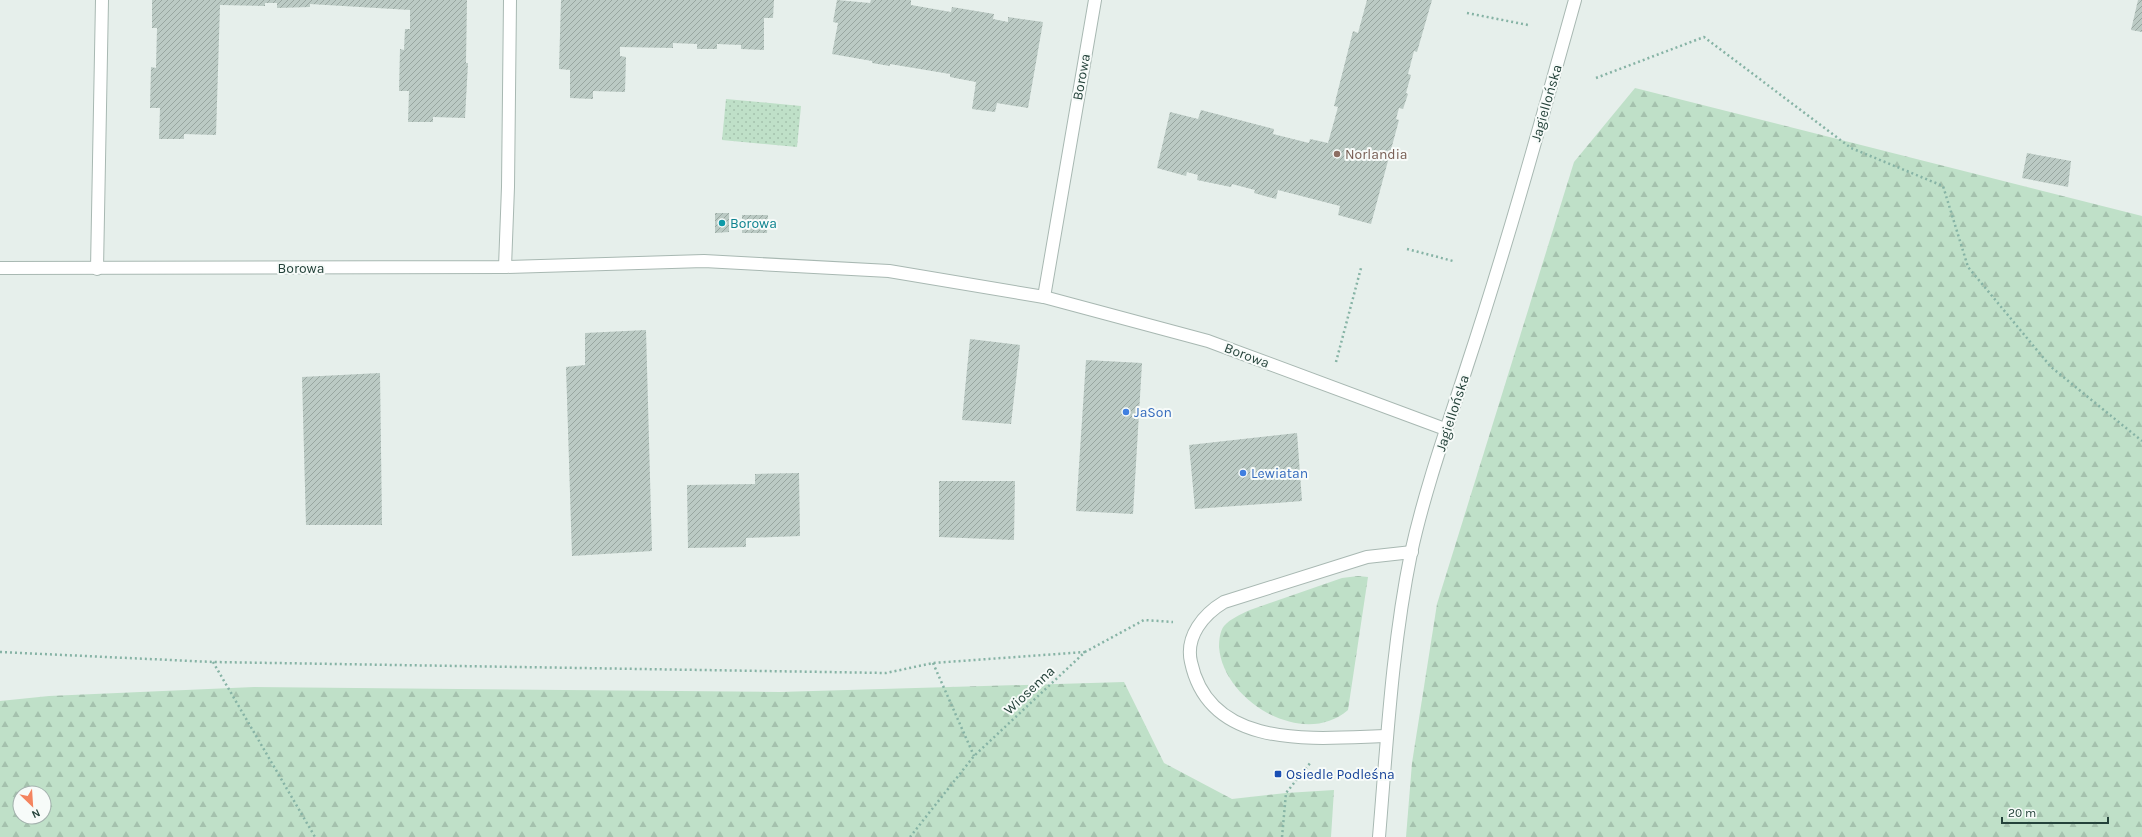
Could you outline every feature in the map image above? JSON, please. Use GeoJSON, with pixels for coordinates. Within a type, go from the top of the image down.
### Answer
{"type":"FeatureCollection","features":[{"type":"Feature","properties":{"kind":"street"},"geometry":{"type":"LineString","coordinates":[[97,269],[102,0]]}},
{"type":"Feature","properties":{"kind":"street"},"geometry":{"type":"LineString","coordinates":[[505,266],[508,187],[510,0]]}},
{"type":"Feature","properties":{"kind":"street","name":"Borowa"},"geometry":{"type":"LineString","coordinates":[[1044,297],[1095,0]]}},
{"type":"Feature","properties":{"kind":"street","name":"Jagiellońska"},"geometry":{"type":"LineString","coordinates":[[1379,837],[1394,656],[1412,552],[1445,429],[1467,366],[1532,154],[1575,0]]}},
{"type":"Feature","properties":{"kind":"street","name":"Borowa"},"geometry":{"type":"LineString","coordinates":[[0,268],[97,269],[505,266],[704,261],[889,271],[1044,297],[1208,340],[1445,429]]}},
{"type":"Feature","properties":{"kind":"street"},"geometry":{"type":"LineString","coordinates":[[1387,736],[1286,737],[1254,731],[1227,718],[1208,699],[1196,680],[1190,660],[1192,642],[1199,623],[1210,611],[1224,602],[1367,557],[1412,552]]}},
{"type":"Feature","properties":{"kind":"path"},"geometry":{"type":"LineString","coordinates":[[1467,13],[1528,25]]}},
{"type":"Feature","properties":{"kind":"path"},"geometry":{"type":"LineString","coordinates":[[1596,78],[1704,37],[1851,148],[1943,186],[1968,267],[2051,367],[2142,441]]}},
{"type":"Feature","properties":{"kind":"path"},"geometry":{"type":"LineString","coordinates":[[1407,249],[1453,262]]}},
{"type":"Feature","properties":{"kind":"path"},"geometry":{"type":"LineString","coordinates":[[1336,364],[1361,268]]}},
{"type":"Feature","properties":{"kind":"path","name":"Wiosenna"},"geometry":{"type":"LineString","coordinates":[[910,837],[974,756],[1085,652],[1144,620],[1199,623]]}},
{"type":"Feature","properties":{"kind":"path"},"geometry":{"type":"LineString","coordinates":[[0,652],[213,662],[886,673],[933,663],[1085,652]]}},
{"type":"Feature","properties":{"kind":"path"},"geometry":{"type":"LineString","coordinates":[[213,662],[315,837]]}},
{"type":"Feature","properties":{"kind":"path"},"geometry":{"type":"LineString","coordinates":[[933,663],[974,756]]}},
{"type":"Feature","properties":{"kind":"path"},"geometry":{"type":"LineString","coordinates":[[1282,837],[1286,793],[1311,761]]}},
{"type":"Feature","properties":{"kind":"green space"},"geometry":{"type":"Polygon","coordinates":[[[1635,88],[2142,216],[2142,837],[1406,837],[1412,763],[1437,604],[1574,162],[1635,88]]]}},
{"type":"Feature","properties":{"kind":"green space"},"geometry":{"type":"Polygon","coordinates":[[[726,99],[801,106],[797,147],[722,140],[726,99]]]}},
{"type":"Feature","properties":{"kind":"green space"},"geometry":{"type":"Polygon","coordinates":[[[1358,576],[1368,577],[1348,710],[1330,721],[1309,724],[1288,721],[1268,713],[1250,701],[1235,685],[1224,667],[1219,647],[1220,636],[1226,623],[1250,610],[1342,578],[1358,576]]]}},
{"type":"Feature","properties":{"kind":"green space"},"geometry":{"type":"Polygon","coordinates":[[[1124,682],[1164,763],[1232,799],[1286,793],[1334,790],[1331,837],[0,837],[0,701],[49,696],[254,687],[779,692],[1124,682]]]}},
{"type":"Feature","properties":{"kind":"building"},"geometry":{"type":"Polygon","coordinates":[[[152,0],[467,0],[466,63],[468,63],[465,118],[433,117],[433,122],[408,122],[409,91],[399,91],[400,49],[404,50],[405,29],[410,29],[410,10],[310,4],[310,7],[277,8],[277,3],[265,3],[265,6],[220,5],[216,135],[184,134],[184,139],[159,139],[160,108],[150,108],[151,67],[156,68],[157,28],[152,28],[152,0]]]}},
{"type":"Feature","properties":{"kind":"building"},"geometry":{"type":"Polygon","coordinates":[[[561,0],[774,0],[773,18],[764,18],[764,50],[741,49],[741,45],[717,44],[717,49],[697,49],[697,44],[673,43],[673,48],[620,47],[620,56],[626,57],[625,92],[593,91],[593,99],[570,98],[570,70],[559,69],[561,0]]]}},
{"type":"Feature","properties":{"kind":"building"},"geometry":{"type":"Polygon","coordinates":[[[837,0],[870,3],[871,0],[911,0],[911,5],[951,12],[952,7],[994,14],[993,19],[1008,22],[1008,17],[1043,22],[1028,108],[997,103],[995,112],[972,109],[976,82],[950,77],[950,74],[890,64],[890,66],[872,63],[872,61],[832,54],[838,23],[833,22],[837,0]]]}},
{"type":"Feature","properties":{"kind":"building"},"geometry":{"type":"Polygon","coordinates":[[[1367,0],[1432,0],[1417,52],[1414,51],[1408,74],[1411,75],[1406,93],[1408,94],[1403,109],[1399,108],[1396,119],[1399,120],[1371,224],[1338,215],[1340,206],[1278,190],[1276,199],[1254,193],[1255,190],[1232,184],[1231,187],[1197,180],[1198,175],[1187,172],[1186,176],[1157,168],[1170,112],[1198,119],[1201,110],[1274,129],[1273,134],[1309,143],[1310,139],[1328,143],[1338,107],[1334,106],[1353,31],[1358,33],[1367,0]]]}},
{"type":"Feature","properties":{"kind":"building"},"geometry":{"type":"Polygon","coordinates":[[[2138,0],[2142,0],[2142,32],[2131,30],[2138,0]]]}},
{"type":"Feature","properties":{"kind":"building"},"geometry":{"type":"Polygon","coordinates":[[[2027,153],[2071,161],[2068,187],[2022,178],[2027,153]]]}},
{"type":"Feature","properties":{"kind":"building","name":"Borowa"},"geometry":{"type":"Polygon","coordinates":[[[715,213],[729,213],[729,232],[715,233],[715,213]]]}},
{"type":"Feature","properties":{"kind":"building"},"geometry":{"type":"Polygon","coordinates":[[[742,215],[768,215],[767,233],[742,233],[742,215]]]}},
{"type":"Feature","properties":{"kind":"building"},"geometry":{"type":"Polygon","coordinates":[[[646,330],[652,551],[572,556],[566,367],[585,365],[585,333],[646,330]]]}},
{"type":"Feature","properties":{"kind":"building"},"geometry":{"type":"Polygon","coordinates":[[[970,339],[1020,345],[1011,424],[962,420],[970,339]]]}},
{"type":"Feature","properties":{"kind":"building"},"geometry":{"type":"Polygon","coordinates":[[[1086,360],[1142,363],[1133,514],[1076,511],[1086,360]]]}},
{"type":"Feature","properties":{"kind":"building"},"geometry":{"type":"Polygon","coordinates":[[[380,373],[382,525],[306,525],[302,377],[380,373]]]}},
{"type":"Feature","properties":{"kind":"building"},"geometry":{"type":"Polygon","coordinates":[[[1297,433],[1302,501],[1195,509],[1189,445],[1297,433]]]}},
{"type":"Feature","properties":{"kind":"building"},"geometry":{"type":"Polygon","coordinates":[[[799,473],[800,536],[746,538],[746,547],[688,548],[687,485],[755,484],[755,474],[799,473]]]}},
{"type":"Feature","properties":{"kind":"building"},"geometry":{"type":"Polygon","coordinates":[[[939,481],[1015,481],[1014,540],[939,537],[939,481]]]}},
{"type":"Feature","properties":{"kind":"place","name":"Norlandia"},"geometry":{"type":"Point","coordinates":[1337,154]}},
{"type":"Feature","properties":{"kind":"place","name":"Borowa"},"geometry":{"type":"Point","coordinates":[722,223]}},
{"type":"Feature","properties":{"kind":"place","name":"JaSon"},"geometry":{"type":"Point","coordinates":[1126,412]}},
{"type":"Feature","properties":{"kind":"place","name":"Lewiatan"},"geometry":{"type":"Point","coordinates":[1243,473]}},
{"type":"Feature","properties":{"kind":"place","name":"Osiedle Podleśna"},"geometry":{"type":"Point","coordinates":[1278,774]}}]}
